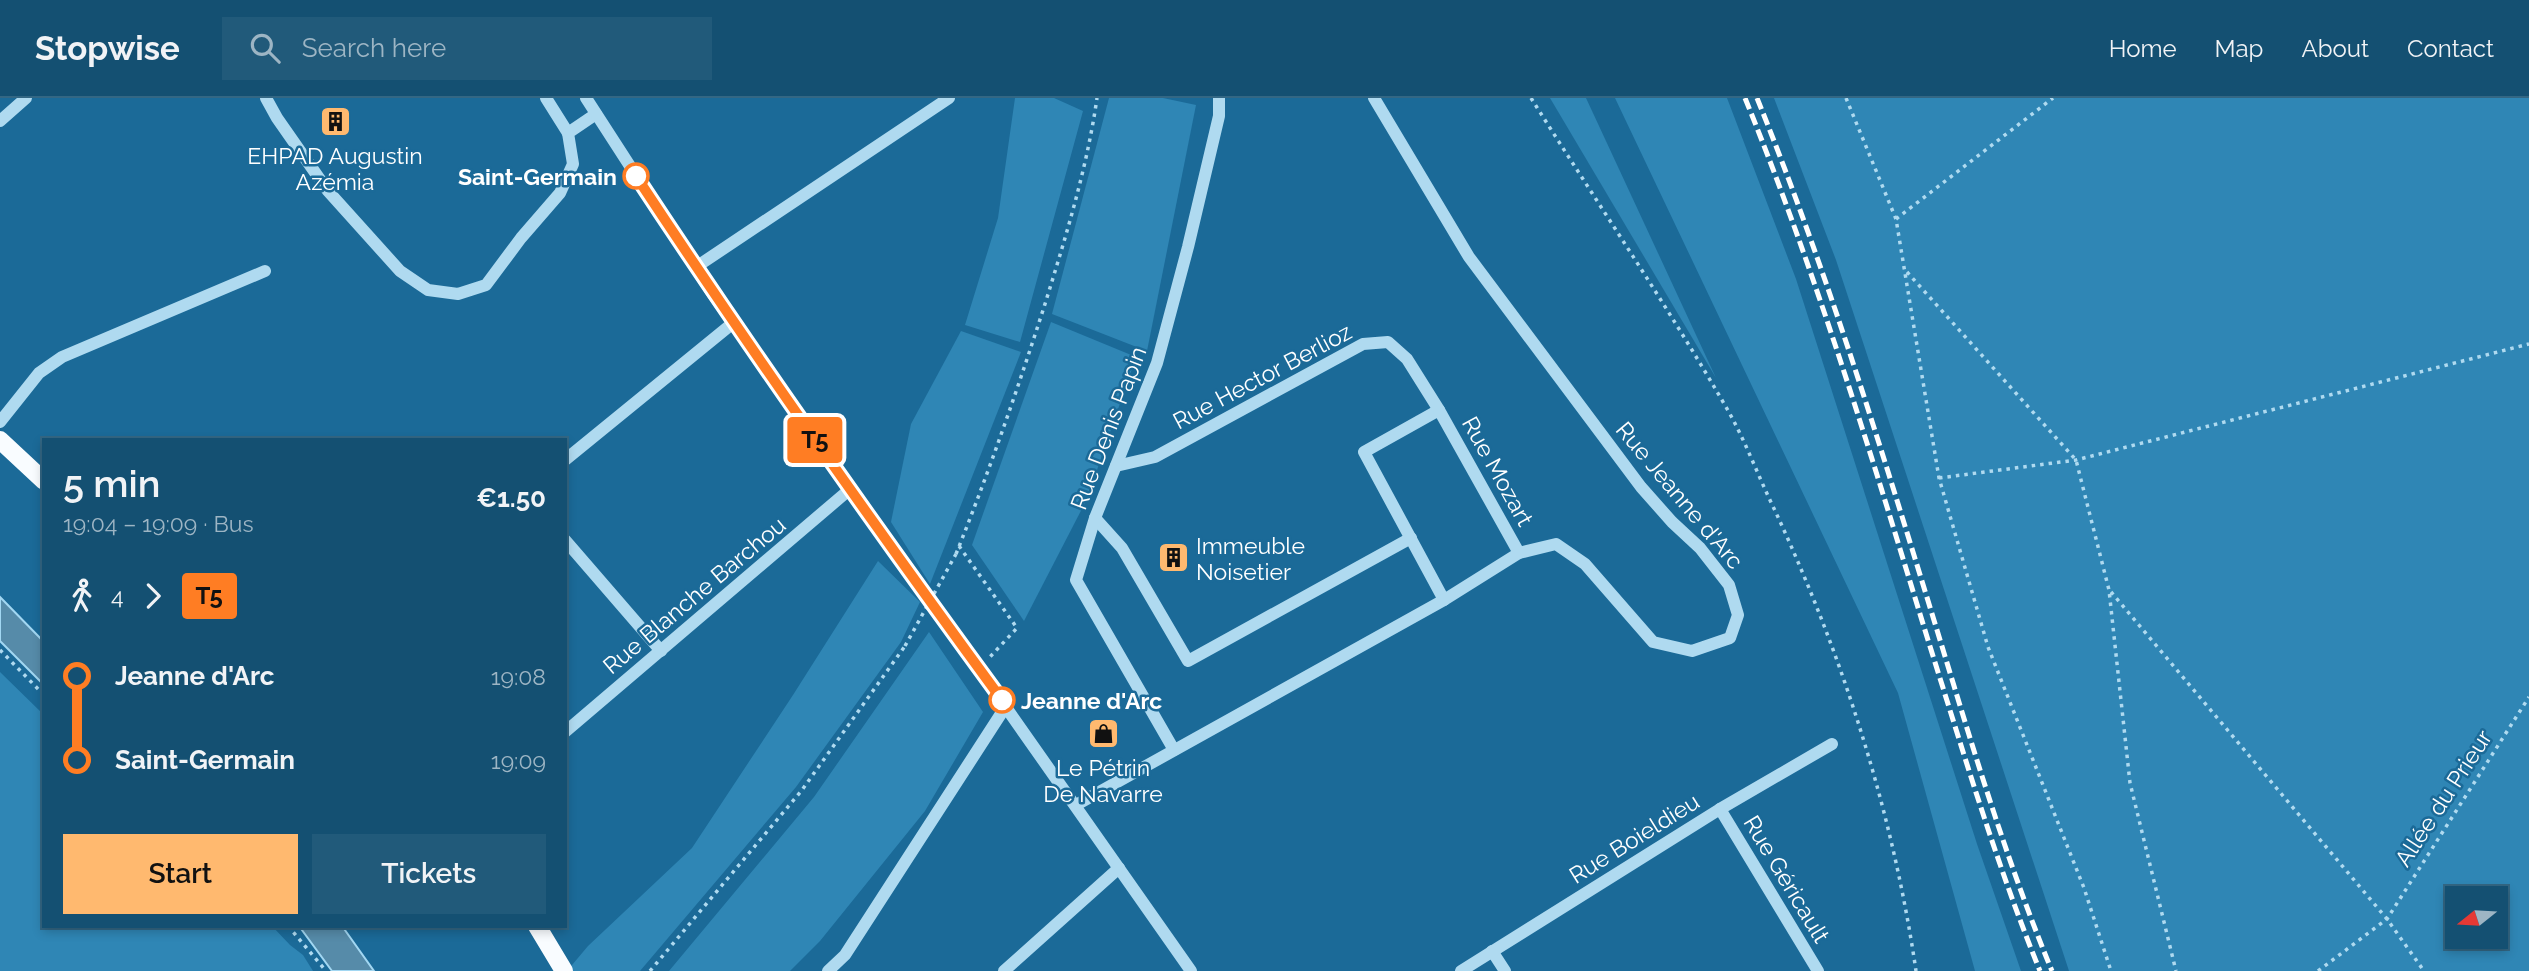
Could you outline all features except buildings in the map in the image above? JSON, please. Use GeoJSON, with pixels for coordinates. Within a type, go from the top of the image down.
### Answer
{"type":"FeatureCollection","features":[{"type":"Feature","properties":{"kind":"main road"},"geometry":{"type":"LineString","coordinates":[[0,440],[42,479]]}},
{"type":"Feature","properties":{"kind":"main road"},"geometry":{"type":"LineString","coordinates":[[538,928],[557,968]]}},
{"type":"Feature","properties":{"kind":"street"},"geometry":{"type":"LineString","coordinates":[[0,121],[26,98]]}},
{"type":"Feature","properties":{"kind":"street"},"geometry":{"type":"LineString","coordinates":[[266,98],[321,180],[400,271],[428,290],[458,294],[486,285],[521,238],[560,193],[573,164],[568,133],[546,98]]}},
{"type":"Feature","properties":{"kind":"street"},"geometry":{"type":"LineString","coordinates":[[586,98],[733,323],[892,548]]}},
{"type":"Feature","properties":{"kind":"street"},"geometry":{"type":"LineString","coordinates":[[696,267],[949,98]]}},
{"type":"Feature","properties":{"kind":"street","name":"Rue Denis Papin"},"geometry":{"type":"LineString","coordinates":[[1174,750],[1076,580],[1095,518],[1160,350],[1216,129],[1219,98]]}},
{"type":"Feature","properties":{"kind":"street","name":"Rue Jeanne d'Arc"},"geometry":{"type":"LineString","coordinates":[[1076,805],[1444,600],[1519,552],[1556,544],[1585,564],[1653,642],[1692,651],[1730,638],[1738,615],[1729,585],[1700,548],[1641,487],[1469,257],[1374,98]]}},
{"type":"Feature","properties":{"kind":"street"},"geometry":{"type":"LineString","coordinates":[[568,133],[596,114]]}},
{"type":"Feature","properties":{"kind":"street"},"geometry":{"type":"LineString","coordinates":[[0,422],[39,373],[62,357],[265,271]]}},
{"type":"Feature","properties":{"kind":"street"},"geometry":{"type":"LineString","coordinates":[[567,458],[733,323]]}},
{"type":"Feature","properties":{"kind":"street","name":"Rue Hector Berlioz"},"geometry":{"type":"LineString","coordinates":[[1116,466],[1155,457],[1363,344],[1388,342],[1406,359],[1439,410]]}},
{"type":"Feature","properties":{"kind":"street"},"geometry":{"type":"LineString","coordinates":[[1439,410],[1364,452],[1444,600]]}},
{"type":"Feature","properties":{"kind":"street","name":"Rue Mozart"},"geometry":{"type":"LineString","coordinates":[[1439,410],[1519,552]]}},
{"type":"Feature","properties":{"kind":"street","name":"Rue Blanche Barchou"},"geometry":{"type":"LineString","coordinates":[[567,730],[849,490]]}},
{"type":"Feature","properties":{"kind":"street"},"geometry":{"type":"LineString","coordinates":[[1095,518],[1122,548],[1188,661],[1411,538]]}},
{"type":"Feature","properties":{"kind":"street"},"geometry":{"type":"LineString","coordinates":[[567,542],[661,651]]}},
{"type":"Feature","properties":{"kind":"street"},"geometry":{"type":"LineString","coordinates":[[976,664],[1191,971]]}},
{"type":"Feature","properties":{"kind":"street"},"geometry":{"type":"LineString","coordinates":[[828,971],[845,955],[1006,706]]}},
{"type":"Feature","properties":{"kind":"street","name":"Rue Boieldieu"},"geometry":{"type":"LineString","coordinates":[[1461,971],[1720,810],[1832,744]]}},
{"type":"Feature","properties":{"kind":"street","name":"Rue Géricault"},"geometry":{"type":"LineString","coordinates":[[1720,810],[1818,971]]}},
{"type":"Feature","properties":{"kind":"street"},"geometry":{"type":"LineString","coordinates":[[1004,971],[1119,868]]}},
{"type":"Feature","properties":{"kind":"street"},"geometry":{"type":"LineString","coordinates":[[1492,951],[1505,971]]}},
{"type":"Feature","properties":{"kind":"path"},"geometry":{"type":"LineString","coordinates":[[650,971],[802,790],[905,646],[956,554],[1012,408],[1059,260],[1083,170],[1097,98]]}},
{"type":"Feature","properties":{"kind":"path"},"geometry":{"type":"LineString","coordinates":[[1531,98],[1727,409],[1804,572],[1856,711],[1889,831],[1909,922],[1916,971]]}},
{"type":"Feature","properties":{"kind":"path"},"geometry":{"type":"LineString","coordinates":[[1846,98],[1896,219],[1939,478],[1988,648],[2084,888],[2111,971]]}},
{"type":"Feature","properties":{"kind":"path"},"geometry":{"type":"LineString","coordinates":[[1896,219],[2053,98]]}},
{"type":"Feature","properties":{"kind":"path"},"geometry":{"type":"LineString","coordinates":[[1906,271],[2077,460],[2109,590],[2130,783],[2176,971]]}},
{"type":"Feature","properties":{"kind":"path"},"geometry":{"type":"LineString","coordinates":[[1939,478],[2077,460],[2529,344]]}},
{"type":"Feature","properties":{"kind":"path"},"geometry":{"type":"LineString","coordinates":[[959,546],[1017,628],[976,664]]}},
{"type":"Feature","properties":{"kind":"path"},"geometry":{"type":"LineString","coordinates":[[2109,590],[2387,919],[2424,971]]}},
{"type":"Feature","properties":{"kind":"path"},"geometry":{"type":"LineString","coordinates":[[0,650],[42,693]]}},
{"type":"Feature","properties":{"kind":"path","name":"Allée du Prieur"},"geometry":{"type":"LineString","coordinates":[[2387,919],[2529,697]]}},
{"type":"Feature","properties":{"kind":"path"},"geometry":{"type":"LineString","coordinates":[[2318,971],[2387,919]]}},
{"type":"Feature","properties":{"kind":"path"},"geometry":{"type":"LineString","coordinates":[[290,928],[326,971]]}},
{"type":"Feature","properties":{"kind":"shaded area"},"geometry":{"type":"Polygon","coordinates":[[[1015,98],[1054,98],[1083,111],[1020,342],[965,325],[998,218],[1015,98]]]}},
{"type":"Feature","properties":{"kind":"shaded area"},"geometry":{"type":"Polygon","coordinates":[[[1109,98],[1163,98],[1196,105],[1147,351],[1052,314],[1109,98]]]}},
{"type":"Feature","properties":{"kind":"shaded area"},"geometry":{"type":"Polygon","coordinates":[[[1550,98],[1586,98],[1716,378],[1550,98]]]}},
{"type":"Feature","properties":{"kind":"shaded area"},"geometry":{"type":"Polygon","coordinates":[[[1615,98],[1727,98],[1796,279],[1977,844],[2021,971],[1975,971],[1898,693],[1615,98]]]}},
{"type":"Feature","properties":{"kind":"shaded area"},"geometry":{"type":"Polygon","coordinates":[[[1774,98],[2529,98],[2529,971],[2069,971],[1836,260],[1774,98]]]}},
{"type":"Feature","properties":{"kind":"shaded area"},"geometry":{"type":"Polygon","coordinates":[[[1051,322],[1136,357],[1087,499],[1024,621],[972,545],[1051,322]]]}},
{"type":"Feature","properties":{"kind":"shaded area"},"geometry":{"type":"Polygon","coordinates":[[[961,331],[1021,352],[930,584],[891,522],[911,424],[961,331]]]}},
{"type":"Feature","properties":{"kind":"shaded area"},"geometry":{"type":"Polygon","coordinates":[[[878,561],[920,602],[901,642],[796,787],[640,971],[567,971],[588,946],[692,848],[878,561]]]}},
{"type":"Feature","properties":{"kind":"shaded area"},"geometry":{"type":"Polygon","coordinates":[[[0,597],[42,640],[42,683],[0,641],[0,597]]]}},
{"type":"Feature","properties":{"kind":"shaded area"},"geometry":{"type":"Polygon","coordinates":[[[929,632],[983,712],[925,811],[820,941],[790,971],[669,971],[814,797],[929,632]]]}},
{"type":"Feature","properties":{"kind":"shaded area"},"geometry":{"type":"Polygon","coordinates":[[[0,672],[42,713],[42,928],[274,928],[303,955],[313,971],[0,971],[0,672]]]}},
{"type":"Feature","properties":{"kind":"shaded area"},"geometry":{"type":"Polygon","coordinates":[[[300,928],[343,928],[374,971],[332,971],[300,928]]]}},
{"type":"Feature","properties":{"kind":"tunnel"},"geometry":{"type":"LineString","coordinates":[[892,548],[972,659]]}},
{"type":"Feature","properties":{"kind":"railway"},"geometry":{"type":"LineString","coordinates":[[1745,98],[1820,299],[1981,807],[2040,971]]}},
{"type":"Feature","properties":{"kind":"railway"},"geometry":{"type":"LineString","coordinates":[[1757,98],[1830,295],[1990,802],[2052,971]]}},
{"type":"Feature","properties":{"kind":"bus line","name":"T5"},"geometry":{"type":"LineString","coordinates":[[636,176],[712,293],[849,490],[1002,700]]}},
{"type":"Feature","properties":{"kind":"place","name":"EHPAD Augustin Azémia"},"geometry":{"type":"Point","coordinates":[335,121]}},
{"type":"Feature","properties":{"kind":"place","name":"Saint-Germain"},"geometry":{"type":"Point","coordinates":[636,176]}},
{"type":"Feature","properties":{"kind":"place","name":"Immeuble Noisetier"},"geometry":{"type":"Point","coordinates":[1173,558]}},
{"type":"Feature","properties":{"kind":"place","name":"Jeanne d'Arc"},"geometry":{"type":"Point","coordinates":[1002,700]}},
{"type":"Feature","properties":{"kind":"place","name":"Le Pétrin De Navarre"},"geometry":{"type":"Point","coordinates":[1103,733]}}]}
